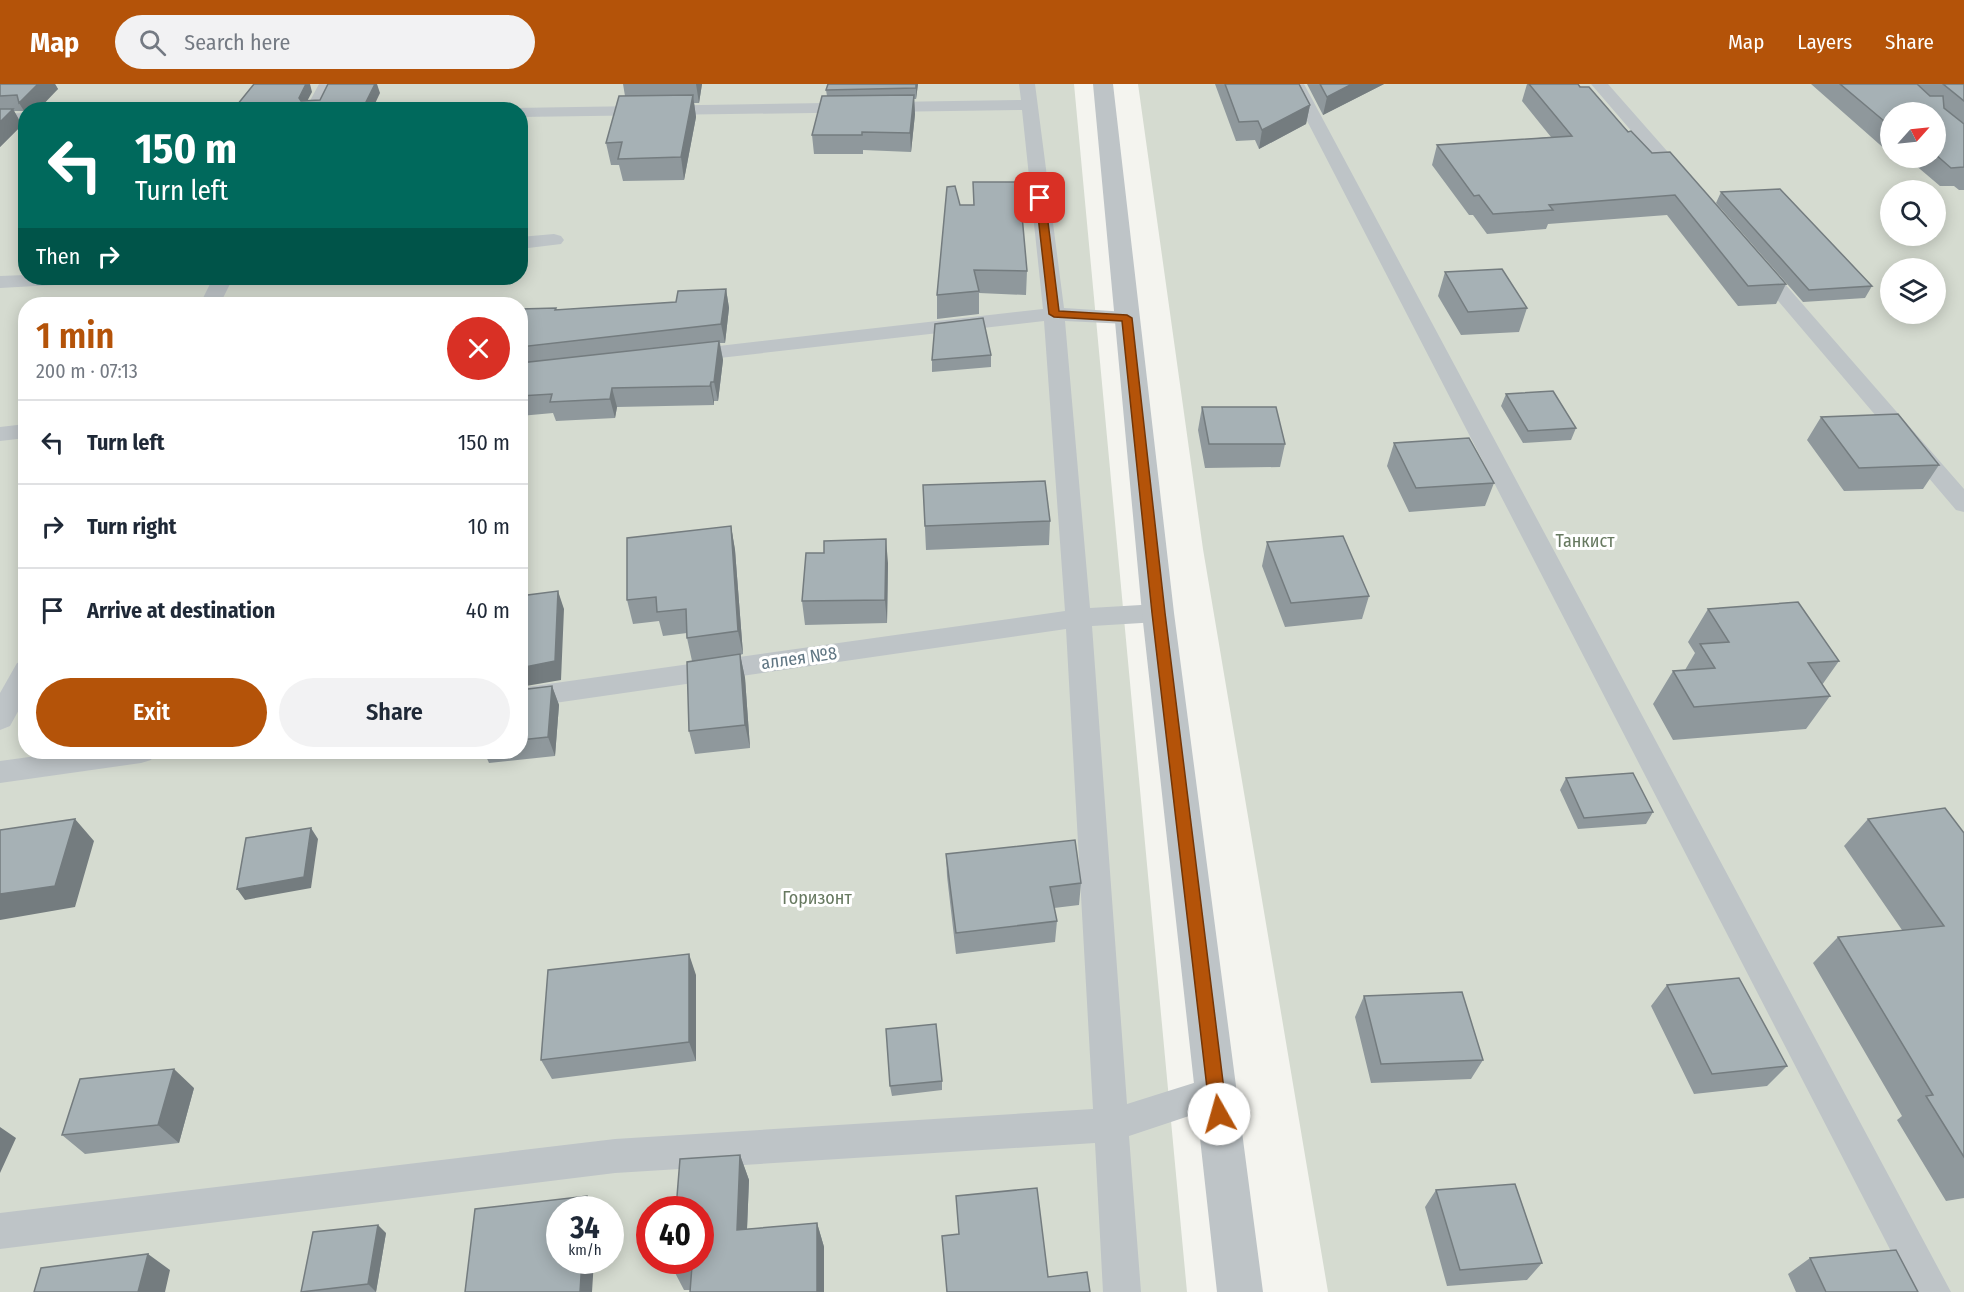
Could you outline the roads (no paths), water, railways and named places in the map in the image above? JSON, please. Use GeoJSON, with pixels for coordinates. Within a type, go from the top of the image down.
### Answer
{"type":"FeatureCollection","features":[{"type":"Feature","properties":{"kind":"street"},"geometry":{"type":"LineString","coordinates":[[1103,84],[1158,613],[1240,1292]]}},
{"type":"Feature","properties":{"kind":"lane"},"geometry":{"type":"LineString","coordinates":[[317,102],[327,84]]}},
{"type":"Feature","properties":{"kind":"lane"},"geometry":{"type":"LineString","coordinates":[[1296,84],[1932,1292]]}},
{"type":"Feature","properties":{"kind":"lane"},"geometry":{"type":"LineString","coordinates":[[1599,84],[1693,191]]}},
{"type":"Feature","properties":{"kind":"lane"},"geometry":{"type":"LineString","coordinates":[[528,112],[1028,95],[1054,314],[1078,618],[1122,1292]]}},
{"type":"Feature","properties":{"kind":"lane"},"geometry":{"type":"LineString","coordinates":[[0,118],[18,118]]}},
{"type":"Feature","properties":{"kind":"lane"},"geometry":{"type":"LineString","coordinates":[[528,242],[554,240]]}},
{"type":"Feature","properties":{"kind":"lane"},"geometry":{"type":"LineString","coordinates":[[1747,253],[1964,504]]}},
{"type":"Feature","properties":{"kind":"lane"},"geometry":{"type":"LineString","coordinates":[[0,282],[18,281]]}},
{"type":"Feature","properties":{"kind":"lane"},"geometry":{"type":"LineString","coordinates":[[663,359],[1054,314],[1127,318]]}},
{"type":"Feature","properties":{"kind":"lane"},"geometry":{"type":"LineString","coordinates":[[0,434],[18,432]]}},
{"type":"Feature","properties":{"kind":"lane","name":"аллея №8"},"geometry":{"type":"LineString","coordinates":[[528,697],[1078,618],[1158,613]]}},
{"type":"Feature","properties":{"kind":"lane"},"geometry":{"type":"LineString","coordinates":[[0,719],[18,685]]}},
{"type":"Feature","properties":{"kind":"lane"},"geometry":{"type":"LineString","coordinates":[[0,772],[92,759]]}},
{"type":"Feature","properties":{"kind":"lane"},"geometry":{"type":"LineString","coordinates":[[0,1231],[615,1156],[1112,1125],[1216,1092]]}},
{"type":"Feature","properties":{"kind":"park label","name":"Танкист"},"geometry":{"type":"Point","coordinates":[1585,541]}},
{"type":"Feature","properties":{"kind":"park label","name":"Горизонт"},"geometry":{"type":"Point","coordinates":[817,898]}}]}
